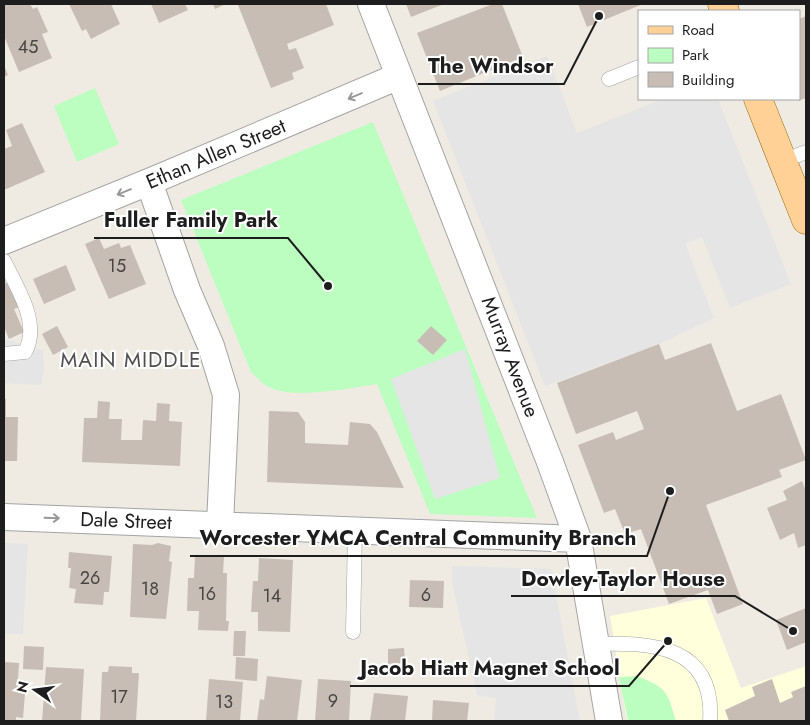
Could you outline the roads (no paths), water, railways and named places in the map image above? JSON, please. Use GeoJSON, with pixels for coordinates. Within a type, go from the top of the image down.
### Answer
{"type":"FeatureCollection","features":[{"type":"Feature","properties":{"kind":"main road"},"geometry":{"type":"LineString","coordinates":[[759,100],[794,157],[806,220]]}},
{"type":"Feature","properties":{"kind":"street","name":"Murray Avenue"},"geometry":{"type":"LineString","coordinates":[[371,4],[550,462],[578,539],[609,721]]}},
{"type":"Feature","properties":{"kind":"street","name":"Ethan Allen Street"},"geometry":{"type":"LineString","coordinates":[[4,241],[399,76]]}},
{"type":"Feature","properties":{"kind":"street"},"geometry":{"type":"LineString","coordinates":[[149,182],[187,290],[211,346],[226,395],[220,524]]}},
{"type":"Feature","properties":{"kind":"street","name":"Dale Street"},"geometry":{"type":"LineString","coordinates":[[4,517],[578,539]]}},
{"type":"Feature","properties":{"kind":"lane"},"geometry":{"type":"LineString","coordinates":[[608,79],[638,67]]}},
{"type":"Feature","properties":{"kind":"lane"},"geometry":{"type":"LineString","coordinates":[[4,261],[23,302],[30,325],[31,340],[25,352],[4,354]]}},
{"type":"Feature","properties":{"kind":"lane"},"geometry":{"type":"LineString","coordinates":[[353,632],[355,531]]}},
{"type":"Feature","properties":{"kind":"lane"},"geometry":{"type":"LineString","coordinates":[[595,644],[648,644],[670,650],[693,662],[705,679],[710,721]]}},
{"type":"Feature","properties":{"kind":"place","name":"The Windsor"},"geometry":{"type":"Point","coordinates":[599,16]}},
{"type":"Feature","properties":{"kind":"place","name":"Fuller Family Park"},"geometry":{"type":"Point","coordinates":[328,286]}},
{"type":"Feature","properties":{"kind":"place","name":"Worcester YMCA Central Community Branch"},"geometry":{"type":"Point","coordinates":[670,491]}},
{"type":"Feature","properties":{"kind":"place","name":"Dowley-Taylor House"},"geometry":{"type":"Point","coordinates":[793,631]}},
{"type":"Feature","properties":{"kind":"place","name":"Jacob Hiatt Magnet School"},"geometry":{"type":"Point","coordinates":[668,641]}},
{"type":"Feature","properties":{"kind":"district","name":"MAIN MIDDLE"},"geometry":{"type":"Point","coordinates":[131,360]}}]}
